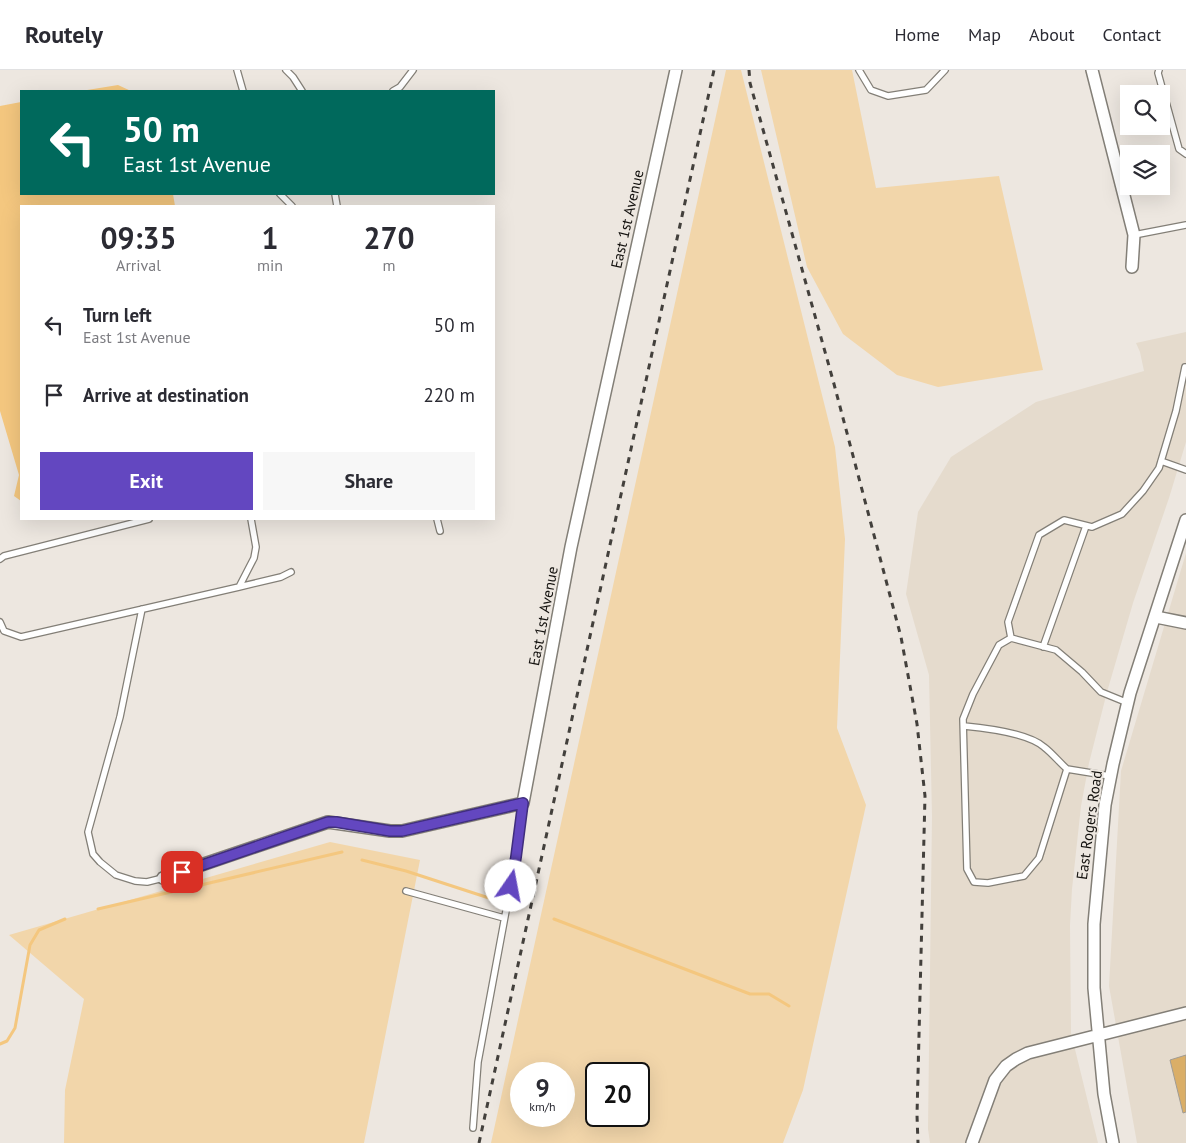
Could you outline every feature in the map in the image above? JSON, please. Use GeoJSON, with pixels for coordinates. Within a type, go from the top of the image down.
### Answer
{"type":"FeatureCollection","features":[{"type":"Feature","properties":{"kind":"street","name":"East 1st Avenue"},"geometry":{"type":"LineString","coordinates":[[523,803],[571,548],[676,70]]}},
{"type":"Feature","properties":{"kind":"street"},"geometry":{"type":"LineString","coordinates":[[1092,70],[1134,235],[1132,267]]}},
{"type":"Feature","properties":{"kind":"street","name":"East Rogers Road"},"geometry":{"type":"LineString","coordinates":[[1113,1143],[1104,1094],[1097,1036],[1094,988],[1094,924],[1105,805],[1110,776],[1128,703],[1186,520]]}},
{"type":"Feature","properties":{"kind":"street"},"geometry":{"type":"LineString","coordinates":[[1156,617],[1186,623]]}},
{"type":"Feature","properties":{"kind":"street"},"geometry":{"type":"LineString","coordinates":[[163,878],[328,822],[402,831],[523,803]]}},
{"type":"Feature","properties":{"kind":"street"},"geometry":{"type":"LineString","coordinates":[[972,1143],[995,1080],[1006,1066],[1016,1059],[1028,1053],[1186,1014]]}},
{"type":"Feature","properties":{"kind":"lane"},"geometry":{"type":"LineString","coordinates":[[237,70],[243,90]]}},
{"type":"Feature","properties":{"kind":"lane"},"geometry":{"type":"LineString","coordinates":[[286,70],[301,90]]}},
{"type":"Feature","properties":{"kind":"lane"},"geometry":{"type":"LineString","coordinates":[[395,90],[400,87],[413,70]]}},
{"type":"Feature","properties":{"kind":"lane"},"geometry":{"type":"LineString","coordinates":[[859,70],[871,90],[888,96],[926,90],[945,70]]}},
{"type":"Feature","properties":{"kind":"lane"},"geometry":{"type":"LineString","coordinates":[[1158,70],[1179,149],[1186,154]]}},
{"type":"Feature","properties":{"kind":"lane"},"geometry":{"type":"LineString","coordinates":[[281,195],[291,205]]}},
{"type":"Feature","properties":{"kind":"lane"},"geometry":{"type":"LineString","coordinates":[[1134,235],[1186,225]]}},
{"type":"Feature","properties":{"kind":"lane"},"geometry":{"type":"LineString","coordinates":[[1011,638],[1008,622],[1039,535],[1064,520],[1092,527],[1122,514],[1143,491],[1159,468],[1176,411],[1185,367]]}},
{"type":"Feature","properties":{"kind":"lane"},"geometry":{"type":"LineString","coordinates":[[1161,461],[1186,470]]}},
{"type":"Feature","properties":{"kind":"lane"},"geometry":{"type":"LineString","coordinates":[[0,559],[4,556],[145,520]]}},
{"type":"Feature","properties":{"kind":"lane"},"geometry":{"type":"LineString","coordinates":[[239,587],[254,558],[256,547],[251,520]]}},
{"type":"Feature","properties":{"kind":"lane"},"geometry":{"type":"LineString","coordinates":[[437,520],[440,531]]}},
{"type":"Feature","properties":{"kind":"lane"},"geometry":{"type":"LineString","coordinates":[[1043,647],[1086,526]]}},
{"type":"Feature","properties":{"kind":"lane"},"geometry":{"type":"LineString","coordinates":[[0,622],[4,631],[21,637],[281,577],[291,572]]}},
{"type":"Feature","properties":{"kind":"lane"},"geometry":{"type":"LineString","coordinates":[[142,609],[120,717],[88,832],[93,854],[116,875],[135,881],[148,882],[163,878]]}},
{"type":"Feature","properties":{"kind":"lane"},"geometry":{"type":"LineString","coordinates":[[1067,769],[1039,858],[1024,876],[988,883],[974,882],[967,869],[963,719],[972,694],[999,645],[1011,638],[1056,650],[1082,672],[1101,692],[1128,703]]}},
{"type":"Feature","properties":{"kind":"lane"},"geometry":{"type":"LineString","coordinates":[[964,726],[986,728],[1028,738],[1043,746],[1067,769],[1110,776]]}},
{"type":"Feature","properties":{"kind":"lane"},"geometry":{"type":"LineString","coordinates":[[473,1128],[478,1062],[516,857],[523,803]]}},
{"type":"Feature","properties":{"kind":"lane"},"geometry":{"type":"LineString","coordinates":[[406,891],[504,918]]}},
{"type":"Feature","properties":{"kind":"shaded area"},"geometry":{"type":"Polygon","coordinates":[[[726,70],[741,70],[835,447],[845,539],[837,728],[866,805],[803,1090],[783,1143],[491,1143],[726,70]]]}},
{"type":"Feature","properties":{"kind":"shaded area"},"geometry":{"type":"Polygon","coordinates":[[[761,70],[852,70],[876,188],[999,176],[1043,370],[938,387],[897,375],[843,334],[807,267],[761,70]]]}},
{"type":"Feature","properties":{"kind":"shaded area"},"geometry":{"type":"Polygon","coordinates":[[[118,85],[129,90],[87,90],[118,85]]]}},
{"type":"Feature","properties":{"kind":"shaded area"},"geometry":{"type":"Polygon","coordinates":[[[20,102],[20,195],[173,195],[175,205],[20,205],[20,500],[14,496],[19,475],[0,411],[0,106],[20,102]]]}},
{"type":"Feature","properties":{"kind":"shaded area"},"geometry":{"type":"Polygon","coordinates":[[[1186,332],[1186,442],[1133,603],[1107,692],[1089,763],[1081,806],[1070,925],[1071,1033],[1098,1143],[930,1143],[928,1129],[932,816],[929,675],[906,594],[918,512],[951,457],[1036,402],[1144,371],[1136,343],[1186,332]]]}},
{"type":"Feature","properties":{"kind":"shaded area"},"geometry":{"type":"Polygon","coordinates":[[[1186,553],[1186,1143],[1137,1143],[1109,986],[1121,771],[1186,553]]]}},
{"type":"Feature","properties":{"kind":"shaded area"},"geometry":{"type":"Polygon","coordinates":[[[330,842],[420,860],[364,1143],[64,1143],[65,1090],[84,999],[9,935],[330,842]]]}},
{"type":"Feature","properties":{"kind":"building"},"geometry":{"type":"Polygon","coordinates":[[[1186,1055],[1186,1112],[1183,1113],[1170,1060],[1186,1055]]]}},
{"type":"Feature","properties":{"kind":"waterway"},"geometry":{"type":"LineString","coordinates":[[98,909],[342,852]]}},
{"type":"Feature","properties":{"kind":"waterway"},"geometry":{"type":"LineString","coordinates":[[362,860],[406,871],[492,899]]}},
{"type":"Feature","properties":{"kind":"waterway"},"geometry":{"type":"LineString","coordinates":[[0,1044],[7,1041],[15,1028],[30,945],[39,930],[65,919]]}},
{"type":"Feature","properties":{"kind":"waterway"},"geometry":{"type":"LineString","coordinates":[[554,919],[750,994],[769,994],[789,1006]]}},
{"type":"Feature","properties":{"kind":"railway"},"geometry":{"type":"LineString","coordinates":[[479,1143],[714,70]]}},
{"type":"Feature","properties":{"kind":"railway"},"geometry":{"type":"LineString","coordinates":[[749,70],[750,83],[834,384],[901,637],[917,724],[925,796],[917,1115],[918,1143]]}},
{"type":"Feature","properties":{"kind":"route"},"geometry":{"type":"LineString","coordinates":[[182,872],[328,822],[402,831],[523,803],[511,886]]}}]}
